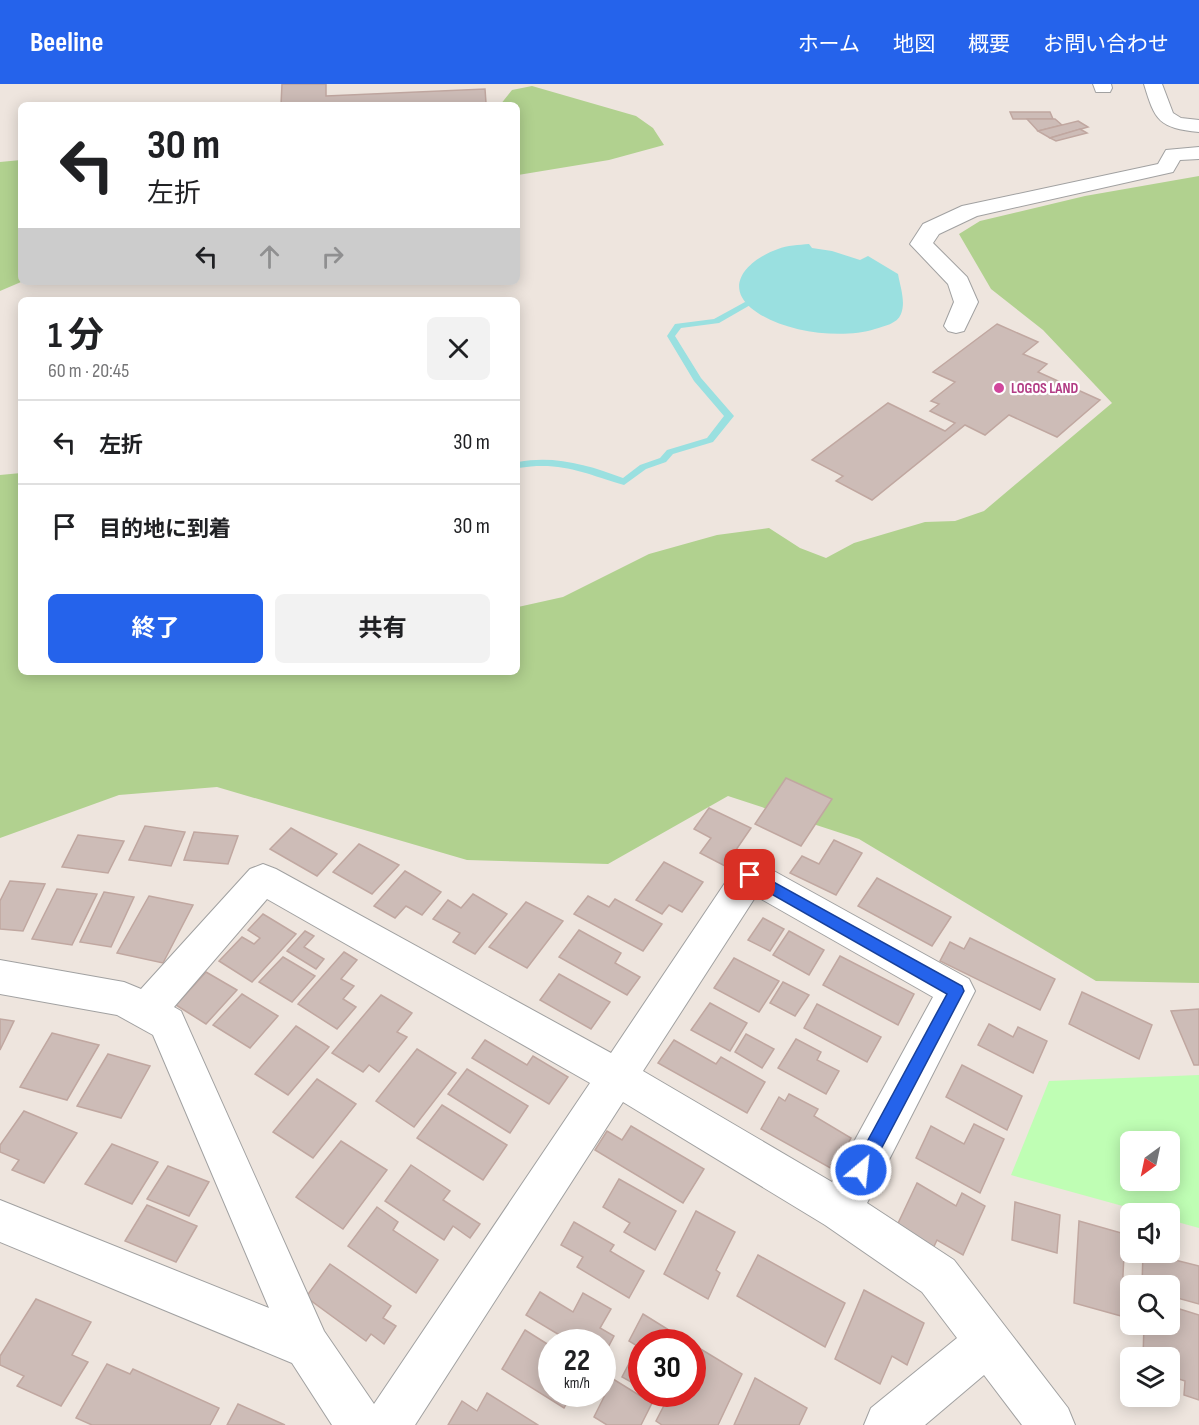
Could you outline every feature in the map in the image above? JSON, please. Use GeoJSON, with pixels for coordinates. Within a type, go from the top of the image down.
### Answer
{"type":"FeatureCollection","features":[{"type":"Feature","properties":{"kind":"street"},"geometry":{"type":"LineString","coordinates":[[1153,84],[1165,119],[1173,124],[1199,126]]}},
{"type":"Feature","properties":{"kind":"street"},"geometry":{"type":"LineString","coordinates":[[956,326],[966,303],[959,282],[921,244],[931,229],[970,211],[1166,168],[1173,154],[1199,153]]}},
{"type":"Feature","properties":{"kind":"street"},"geometry":{"type":"LineString","coordinates":[[388,1425],[750,875],[956,991],[840,1210]]}},
{"type":"Feature","properties":{"kind":"street"},"geometry":{"type":"LineString","coordinates":[[146,1011],[263,879],[617,1077],[840,1210],[938,1276],[1052,1425]]}},
{"type":"Feature","properties":{"kind":"street"},"geometry":{"type":"LineString","coordinates":[[0,977],[124,999],[167,1023],[308,1347],[360,1425]]}},
{"type":"Feature","properties":{"kind":"street"},"geometry":{"type":"LineString","coordinates":[[0,1221],[308,1347]]}},
{"type":"Feature","properties":{"kind":"street"},"geometry":{"type":"LineString","coordinates":[[888,1425],[987,1343]]}},
{"type":"Feature","properties":{"kind":"green space"},"geometry":{"type":"Polygon","coordinates":[[[532,86],[636,116],[653,128],[664,145],[609,160],[520,175],[520,102],[502,102],[512,90],[532,86]]]}},
{"type":"Feature","properties":{"kind":"green space"},"geometry":{"type":"Polygon","coordinates":[[[18,160],[18,283],[0,291],[0,162],[18,160]]]}},
{"type":"Feature","properties":{"kind":"green space"},"geometry":{"type":"Polygon","coordinates":[[[1199,176],[1199,983],[1096,981],[859,839],[728,796],[608,864],[467,860],[217,787],[119,795],[0,838],[0,475],[18,473],[18,675],[520,675],[520,607],[563,597],[649,554],[717,535],[769,528],[800,548],[826,558],[854,543],[925,522],[955,521],[984,511],[1112,403],[1043,330],[991,289],[959,234],[980,221],[1085,196],[1199,176]]]}},
{"type":"Feature","properties":{"kind":"green space"},"geometry":{"type":"Polygon","coordinates":[[[1199,1075],[1199,1228],[1180,1223],[1180,1203],[1120,1203],[1120,1205],[1011,1175],[1049,1081],[1199,1075]]]}},
{"type":"Feature","properties":{"kind":"water"},"geometry":{"type":"Polygon","coordinates":[[[809,244],[812,248],[832,251],[860,260],[868,256],[898,274],[903,304],[897,320],[861,332],[828,334],[778,323],[751,308],[739,290],[740,281],[750,265],[768,253],[782,248],[809,244]]]}},
{"type":"Feature","properties":{"kind":"building"},"geometry":{"type":"Polygon","coordinates":[[[282,84],[326,84],[326,96],[485,89],[486,102],[281,102],[282,84]]]}},
{"type":"Feature","properties":{"kind":"building"},"geometry":{"type":"Polygon","coordinates":[[[1010,112],[1050,112],[1053,119],[1013,119],[1010,112]]]}},
{"type":"Feature","properties":{"kind":"building"},"geometry":{"type":"Polygon","coordinates":[[[1027,119],[1055,119],[1062,125],[1038,131],[1027,119]]]}},
{"type":"Feature","properties":{"kind":"building"},"geometry":{"type":"Polygon","coordinates":[[[1078,121],[1088,127],[1050,138],[1038,131],[1078,121]]]}},
{"type":"Feature","properties":{"kind":"building"},"geometry":{"type":"Polygon","coordinates":[[[1080,129],[1087,133],[1056,141],[1050,138],[1080,129]]]}},
{"type":"Feature","properties":{"kind":"building"},"geometry":{"type":"Polygon","coordinates":[[[997,324],[1038,342],[1023,354],[1047,364],[1038,372],[1100,400],[1057,437],[1009,415],[985,435],[965,425],[872,500],[836,481],[843,476],[812,460],[888,403],[945,431],[955,423],[930,411],[939,404],[931,401],[955,382],[933,372],[997,324]]]}},
{"type":"Feature","properties":{"kind":"building"},"geometry":{"type":"Polygon","coordinates":[[[786,778],[832,799],[801,846],[755,824],[786,778]]]}},
{"type":"Feature","properties":{"kind":"building"},"geometry":{"type":"Polygon","coordinates":[[[709,808],[751,828],[725,866],[700,853],[711,838],[694,829],[709,808]]]}},
{"type":"Feature","properties":{"kind":"building"},"geometry":{"type":"Polygon","coordinates":[[[145,826],[185,832],[171,866],[129,860],[145,826]]]}},
{"type":"Feature","properties":{"kind":"building"},"geometry":{"type":"Polygon","coordinates":[[[291,828],[337,854],[317,876],[270,849],[291,828]]]}},
{"type":"Feature","properties":{"kind":"building"},"geometry":{"type":"Polygon","coordinates":[[[194,832],[238,836],[228,864],[184,860],[194,832]]]}},
{"type":"Feature","properties":{"kind":"building"},"geometry":{"type":"Polygon","coordinates":[[[78,835],[124,841],[108,873],[62,867],[78,835]]]}},
{"type":"Feature","properties":{"kind":"building"},"geometry":{"type":"Polygon","coordinates":[[[834,840],[862,853],[836,895],[790,873],[802,856],[819,864],[834,840]]]}},
{"type":"Feature","properties":{"kind":"building"},"geometry":{"type":"Polygon","coordinates":[[[359,844],[399,865],[372,894],[333,872],[359,844]]]}},
{"type":"Feature","properties":{"kind":"building"},"geometry":{"type":"Polygon","coordinates":[[[664,862],[703,882],[682,912],[669,905],[662,914],[636,900],[664,862]]]}},
{"type":"Feature","properties":{"kind":"building"},"geometry":{"type":"Polygon","coordinates":[[[405,871],[441,892],[422,915],[406,906],[395,918],[374,906],[405,871]]]}},
{"type":"Feature","properties":{"kind":"building"},"geometry":{"type":"Polygon","coordinates":[[[877,878],[951,917],[932,946],[858,906],[877,878]]]}},
{"type":"Feature","properties":{"kind":"building"},"geometry":{"type":"Polygon","coordinates":[[[10,881],[45,884],[23,931],[0,929],[0,901],[10,881]]]}},
{"type":"Feature","properties":{"kind":"building"},"geometry":{"type":"Polygon","coordinates":[[[57,889],[97,894],[72,945],[32,939],[57,889]]]}},
{"type":"Feature","properties":{"kind":"building"},"geometry":{"type":"Polygon","coordinates":[[[104,892],[134,897],[111,947],[80,942],[104,892]]]}},
{"type":"Feature","properties":{"kind":"building"},"geometry":{"type":"Polygon","coordinates":[[[473,894],[507,914],[475,954],[453,942],[460,933],[433,919],[448,900],[461,908],[473,894]]]}},
{"type":"Feature","properties":{"kind":"building"},"geometry":{"type":"Polygon","coordinates":[[[149,896],[193,905],[163,963],[117,953],[149,896]]]}},
{"type":"Feature","properties":{"kind":"building"},"geometry":{"type":"Polygon","coordinates":[[[588,896],[609,907],[615,899],[662,924],[643,951],[574,914],[588,896]]]}},
{"type":"Feature","properties":{"kind":"building"},"geometry":{"type":"Polygon","coordinates":[[[526,902],[563,921],[527,968],[489,947],[526,902]]]}},
{"type":"Feature","properties":{"kind":"building"},"geometry":{"type":"Polygon","coordinates":[[[263,914],[296,934],[252,982],[219,961],[242,937],[254,944],[260,938],[248,930],[263,914]]]}},
{"type":"Feature","properties":{"kind":"building"},"geometry":{"type":"Polygon","coordinates":[[[763,918],[784,929],[770,951],[748,940],[763,918]]]}},
{"type":"Feature","properties":{"kind":"building"},"geometry":{"type":"Polygon","coordinates":[[[579,930],[621,953],[615,963],[640,977],[627,995],[559,957],[579,930]]]}},
{"type":"Feature","properties":{"kind":"building"},"geometry":{"type":"Polygon","coordinates":[[[305,931],[314,936],[304,947],[324,959],[316,969],[287,951],[305,931]]]}},
{"type":"Feature","properties":{"kind":"building"},"geometry":{"type":"Polygon","coordinates":[[[789,931],[824,950],[809,975],[773,955],[789,931]]]}},
{"type":"Feature","properties":{"kind":"building"},"geometry":{"type":"Polygon","coordinates":[[[970,938],[1055,979],[1040,1010],[940,961],[950,942],[964,949],[970,938]]]}},
{"type":"Feature","properties":{"kind":"building"},"geometry":{"type":"Polygon","coordinates":[[[344,952],[357,960],[341,979],[354,986],[343,999],[356,1007],[337,1029],[298,1004],[344,952]]]}},
{"type":"Feature","properties":{"kind":"building"},"geometry":{"type":"Polygon","coordinates":[[[840,956],[914,994],[898,1025],[823,985],[840,956]]]}},
{"type":"Feature","properties":{"kind":"building"},"geometry":{"type":"Polygon","coordinates":[[[283,957],[315,976],[292,1002],[259,982],[283,957]]]}},
{"type":"Feature","properties":{"kind":"building"},"geometry":{"type":"Polygon","coordinates":[[[734,958],[779,981],[759,1012],[714,988],[734,958]]]}},
{"type":"Feature","properties":{"kind":"building"},"geometry":{"type":"Polygon","coordinates":[[[206,972],[237,990],[206,1024],[176,1005],[206,972]]]}},
{"type":"Feature","properties":{"kind":"building"},"geometry":{"type":"Polygon","coordinates":[[[559,974],[610,1002],[591,1029],[540,1000],[559,974]]]}},
{"type":"Feature","properties":{"kind":"building"},"geometry":{"type":"Polygon","coordinates":[[[783,982],[809,995],[795,1016],[770,1003],[783,982]]]}},
{"type":"Feature","properties":{"kind":"building"},"geometry":{"type":"Polygon","coordinates":[[[1082,992],[1152,1025],[1139,1059],[1069,1024],[1082,992]]]}},
{"type":"Feature","properties":{"kind":"building"},"geometry":{"type":"Polygon","coordinates":[[[242,994],[278,1016],[250,1048],[213,1025],[242,994]]]}},
{"type":"Feature","properties":{"kind":"building"},"geometry":{"type":"Polygon","coordinates":[[[381,995],[412,1013],[397,1032],[407,1037],[379,1072],[369,1065],[363,1072],[332,1053],[381,995]]]}},
{"type":"Feature","properties":{"kind":"building"},"geometry":{"type":"Polygon","coordinates":[[[710,1003],[747,1023],[730,1051],[691,1030],[710,1003]]]}},
{"type":"Feature","properties":{"kind":"building"},"geometry":{"type":"Polygon","coordinates":[[[817,1004],[881,1037],[867,1062],[804,1028],[817,1004]]]}},
{"type":"Feature","properties":{"kind":"building"},"geometry":{"type":"Polygon","coordinates":[[[1199,1009],[1199,1065],[1194,1065],[1171,1011],[1199,1009]]]}},
{"type":"Feature","properties":{"kind":"building"},"geometry":{"type":"Polygon","coordinates":[[[0,1019],[14,1021],[0,1050],[0,1019]]]}},
{"type":"Feature","properties":{"kind":"building"},"geometry":{"type":"Polygon","coordinates":[[[989,1024],[1013,1037],[1018,1027],[1047,1041],[1033,1073],[978,1045],[989,1024]]]}},
{"type":"Feature","properties":{"kind":"building"},"geometry":{"type":"Polygon","coordinates":[[[296,1026],[329,1047],[288,1095],[255,1074],[296,1026]]]}},
{"type":"Feature","properties":{"kind":"building"},"geometry":{"type":"Polygon","coordinates":[[[52,1033],[99,1045],[67,1100],[20,1087],[52,1033]]]}},
{"type":"Feature","properties":{"kind":"building"},"geometry":{"type":"Polygon","coordinates":[[[746,1034],[774,1049],[762,1068],[735,1052],[746,1034]]]}},
{"type":"Feature","properties":{"kind":"building"},"geometry":{"type":"Polygon","coordinates":[[[796,1039],[821,1052],[817,1060],[839,1071],[826,1094],[778,1068],[796,1039]]]}},
{"type":"Feature","properties":{"kind":"building"},"geometry":{"type":"Polygon","coordinates":[[[485,1040],[527,1065],[533,1056],[568,1077],[549,1104],[472,1058],[485,1040]]]}},
{"type":"Feature","properties":{"kind":"building"},"geometry":{"type":"Polygon","coordinates":[[[674,1040],[716,1064],[721,1057],[765,1082],[747,1113],[658,1063],[674,1040]]]}},
{"type":"Feature","properties":{"kind":"building"},"geometry":{"type":"Polygon","coordinates":[[[417,1049],[456,1073],[414,1127],[376,1101],[417,1049]]]}},
{"type":"Feature","properties":{"kind":"building"},"geometry":{"type":"Polygon","coordinates":[[[108,1054],[150,1066],[121,1118],[77,1106],[108,1054]]]}},
{"type":"Feature","properties":{"kind":"building"},"geometry":{"type":"Polygon","coordinates":[[[962,1065],[1022,1096],[1007,1130],[946,1097],[962,1065]]]}},
{"type":"Feature","properties":{"kind":"building"},"geometry":{"type":"Polygon","coordinates":[[[467,1069],[528,1106],[510,1133],[448,1094],[467,1069]]]}},
{"type":"Feature","properties":{"kind":"building"},"geometry":{"type":"Polygon","coordinates":[[[317,1079],[356,1104],[313,1158],[273,1132],[317,1079]]]}},
{"type":"Feature","properties":{"kind":"building"},"geometry":{"type":"Polygon","coordinates":[[[789,1094],[818,1109],[814,1116],[851,1138],[834,1170],[761,1129],[779,1097],[785,1101],[789,1094]]]}},
{"type":"Feature","properties":{"kind":"building"},"geometry":{"type":"Polygon","coordinates":[[[442,1105],[507,1145],[483,1180],[417,1138],[442,1105]]]}},
{"type":"Feature","properties":{"kind":"building"},"geometry":{"type":"Polygon","coordinates":[[[24,1111],[77,1133],[44,1183],[12,1170],[19,1160],[0,1152],[0,1145],[24,1111]]]}},
{"type":"Feature","properties":{"kind":"building"},"geometry":{"type":"Polygon","coordinates":[[[974,1124],[1004,1139],[980,1193],[916,1158],[931,1126],[964,1144],[974,1124]]]}},
{"type":"Feature","properties":{"kind":"building"},"geometry":{"type":"Polygon","coordinates":[[[631,1126],[704,1169],[683,1203],[595,1150],[607,1131],[622,1140],[631,1126]]]}},
{"type":"Feature","properties":{"kind":"building"},"geometry":{"type":"Polygon","coordinates":[[[341,1141],[387,1170],[343,1229],[296,1197],[341,1141]]]}},
{"type":"Feature","properties":{"kind":"building"},"geometry":{"type":"Polygon","coordinates":[[[112,1144],[158,1162],[132,1204],[85,1184],[112,1144]]]}},
{"type":"Feature","properties":{"kind":"building"},"geometry":{"type":"Polygon","coordinates":[[[411,1165],[450,1191],[443,1200],[480,1224],[470,1238],[453,1226],[444,1240],[385,1201],[411,1165]]]}},
{"type":"Feature","properties":{"kind":"building"},"geometry":{"type":"Polygon","coordinates":[[[168,1166],[209,1182],[189,1216],[147,1199],[168,1166]]]}},
{"type":"Feature","properties":{"kind":"building"},"geometry":{"type":"Polygon","coordinates":[[[619,1179],[676,1211],[655,1250],[624,1232],[630,1223],[603,1207],[619,1179]]]}},
{"type":"Feature","properties":{"kind":"building"},"geometry":{"type":"Polygon","coordinates":[[[917,1183],[956,1206],[962,1193],[985,1206],[963,1255],[937,1240],[930,1255],[893,1234],[917,1183]]]}},
{"type":"Feature","properties":{"kind":"building"},"geometry":{"type":"Polygon","coordinates":[[[1015,1202],[1060,1215],[1057,1253],[1012,1240],[1015,1202]]]}},
{"type":"Feature","properties":{"kind":"building"},"geometry":{"type":"Polygon","coordinates":[[[147,1205],[197,1226],[176,1262],[125,1241],[147,1205]]]}},
{"type":"Feature","properties":{"kind":"building"},"geometry":{"type":"Polygon","coordinates":[[[377,1207],[398,1222],[393,1230],[438,1260],[416,1293],[348,1246],[377,1207]]]}},
{"type":"Feature","properties":{"kind":"building"},"geometry":{"type":"Polygon","coordinates":[[[696,1211],[735,1232],[716,1270],[720,1273],[708,1299],[664,1274],[696,1211]]]}},
{"type":"Feature","properties":{"kind":"building"},"geometry":{"type":"Polygon","coordinates":[[[1079,1221],[1120,1233],[1120,1263],[1124,1263],[1123,1275],[1120,1275],[1120,1316],[1074,1303],[1079,1221]]]}},
{"type":"Feature","properties":{"kind":"building"},"geometry":{"type":"Polygon","coordinates":[[[574,1222],[614,1245],[610,1251],[644,1271],[629,1298],[577,1267],[583,1257],[561,1245],[574,1222]]]}},
{"type":"Feature","properties":{"kind":"building"},"geometry":{"type":"Polygon","coordinates":[[[758,1255],[845,1303],[825,1347],[737,1296],[758,1255]]]}},
{"type":"Feature","properties":{"kind":"building"},"geometry":{"type":"Polygon","coordinates":[[[1180,1261],[1199,1266],[1199,1304],[1180,1299],[1180,1275],[1142,1275],[1143,1263],[1180,1261]]]}},
{"type":"Feature","properties":{"kind":"building"},"geometry":{"type":"Polygon","coordinates":[[[330,1264],[391,1306],[383,1318],[396,1326],[384,1344],[371,1334],[366,1341],[306,1297],[330,1264]]]}},
{"type":"Feature","properties":{"kind":"building"},"geometry":{"type":"Polygon","coordinates":[[[864,1290],[924,1323],[907,1365],[892,1356],[880,1384],[835,1359],[864,1290]]]}},
{"type":"Feature","properties":{"kind":"building"},"geometry":{"type":"Polygon","coordinates":[[[540,1292],[573,1312],[583,1293],[611,1309],[600,1328],[602,1329],[549,1329],[526,1315],[540,1292]]]}},
{"type":"Feature","properties":{"kind":"building"},"geometry":{"type":"Polygon","coordinates":[[[36,1299],[91,1322],[72,1355],[88,1362],[61,1406],[17,1386],[24,1376],[0,1365],[0,1356],[36,1299]]]}},
{"type":"Feature","properties":{"kind":"building"},"geometry":{"type":"Polygon","coordinates":[[[1180,1309],[1199,1315],[1199,1400],[1184,1395],[1185,1381],[1180,1379],[1180,1347],[1143,1347],[1144,1335],[1180,1335],[1180,1309]]]}},
{"type":"Feature","properties":{"kind":"building"},"geometry":{"type":"Polygon","coordinates":[[[643,1314],[667,1329],[635,1329],[643,1314]]]}},
{"type":"Feature","properties":{"kind":"building"},"geometry":{"type":"Polygon","coordinates":[[[525,1330],[538,1338],[538,1392],[502,1369],[525,1330]]]}},
{"type":"Feature","properties":{"kind":"building"},"geometry":{"type":"Polygon","coordinates":[[[706,1352],[742,1374],[718,1425],[662,1425],[656,1421],[663,1407],[706,1407],[706,1352]]]}},
{"type":"Feature","properties":{"kind":"building"},"geometry":{"type":"Polygon","coordinates":[[[107,1364],[130,1374],[133,1369],[219,1408],[210,1425],[92,1425],[76,1418],[107,1364]]]}},
{"type":"Feature","properties":{"kind":"building"},"geometry":{"type":"Polygon","coordinates":[[[628,1366],[628,1380],[622,1377],[628,1366]]]}},
{"type":"Feature","properties":{"kind":"building"},"geometry":{"type":"Polygon","coordinates":[[[755,1378],[807,1408],[799,1425],[734,1425],[755,1378]]]}},
{"type":"Feature","properties":{"kind":"building"},"geometry":{"type":"Polygon","coordinates":[[[616,1381],[628,1388],[628,1407],[650,1407],[641,1425],[607,1425],[594,1417],[599,1407],[616,1407],[616,1381]]]}},
{"type":"Feature","properties":{"kind":"building"},"geometry":{"type":"Polygon","coordinates":[[[487,1393],[538,1425],[448,1425],[462,1401],[477,1411],[487,1393]]]}},
{"type":"Feature","properties":{"kind":"building"},"geometry":{"type":"Polygon","coordinates":[[[238,1404],[285,1425],[227,1425],[238,1404]]]}},
{"type":"Feature","properties":{"kind":"waterway"},"geometry":{"type":"LineString","coordinates":[[520,465],[545,462],[572,465],[624,482],[643,467],[663,460],[670,452],[710,440],[729,416],[697,379],[671,336],[678,326],[716,321],[748,304]]}},
{"type":"Feature","properties":{"kind":"place","name":"LOGOS LAND"},"geometry":{"type":"Point","coordinates":[999,388]}},
{"type":"Feature","properties":{"kind":"route"},"geometry":{"type":"LineString","coordinates":[[750,875],[956,991],[861,1170]]}}]}
